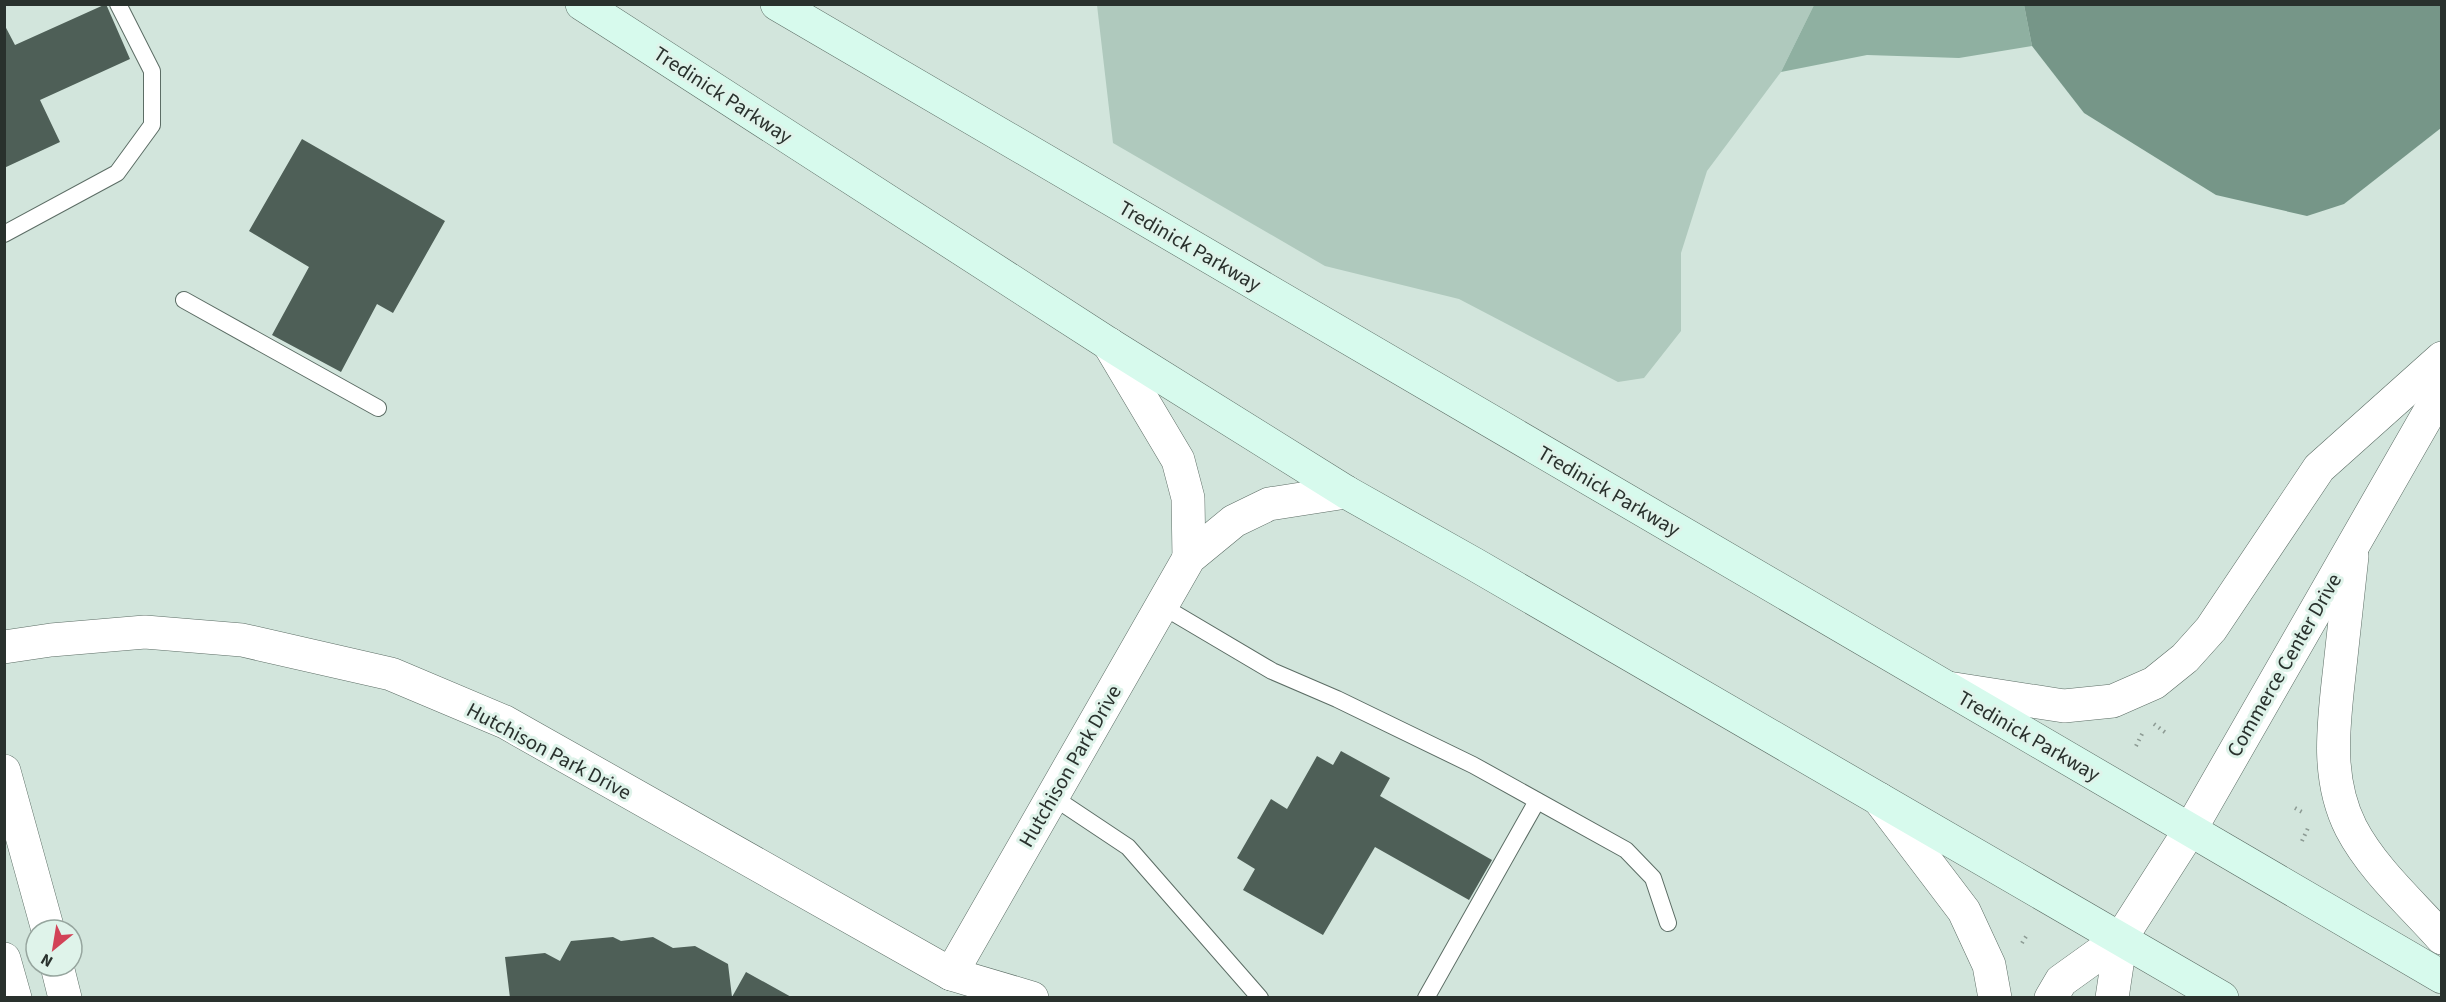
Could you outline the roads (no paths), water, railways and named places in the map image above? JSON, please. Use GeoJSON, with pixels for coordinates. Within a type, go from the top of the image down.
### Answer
{"type":"FeatureCollection","features":[{"type":"Feature","properties":{"kind":"street","name":"Tredinick Parkway"},"geometry":{"type":"LineString","coordinates":[[582,4],[1109,344],[1346,492],[2222,998]]}},
{"type":"Feature","properties":{"kind":"street","name":"Tredinick Parkway"},"geometry":{"type":"LineString","coordinates":[[777,4],[2442,977]]}},
{"type":"Feature","properties":{"kind":"street"},"geometry":{"type":"LineString","coordinates":[[1109,344],[1178,460],[1188,498],[1189,558]]}},
{"type":"Feature","properties":{"kind":"street"},"geometry":{"type":"LineString","coordinates":[[1948,688],[2064,706],[2113,701],[2154,683],[2185,658],[2211,629],[2319,468],[2442,358]]}},
{"type":"Feature","properties":{"kind":"street","name":"Commerce Center Drive"},"geometry":{"type":"LineString","coordinates":[[2051,998],[2061,981],[2121,938],[2190,830],[2442,390]]}},
{"type":"Feature","properties":{"kind":"street","name":"Hutchison Park Drive"},"geometry":{"type":"LineString","coordinates":[[951,974],[1189,558],[1234,521],[1269,504],[1346,492]]}},
{"type":"Feature","properties":{"kind":"street"},"geometry":{"type":"LineString","coordinates":[[2354,543],[2332,758],[2337,790],[2351,828],[2378,867],[2442,938]]}},
{"type":"Feature","properties":{"kind":"street","name":"Hutchison Park Drive"},"geometry":{"type":"LineString","coordinates":[[4,647],[51,640],[144,632],[242,640],[391,674],[505,722],[951,974],[1032,998]]}},
{"type":"Feature","properties":{"kind":"street"},"geometry":{"type":"LineString","coordinates":[[4,771],[45,918]]}},
{"type":"Feature","properties":{"kind":"street"},"geometry":{"type":"LineString","coordinates":[[1879,799],[1964,911],[1989,965],[1995,998]]}},
{"type":"Feature","properties":{"kind":"street","name":"Commerce Center Drive"},"geometry":{"type":"LineString","coordinates":[[2112,998],[2121,938]]}},
{"type":"Feature","properties":{"kind":"street"},"geometry":{"type":"LineString","coordinates":[[4,959],[15,998]]}},
{"type":"Feature","properties":{"kind":"street","name":"Hutchison Park Drive"},"geometry":{"type":"LineString","coordinates":[[951,974],[975,998]]}},
{"type":"Feature","properties":{"kind":"street"},"geometry":{"type":"LineString","coordinates":[[60,978],[65,998]]}},
{"type":"Feature","properties":{"kind":"lane"},"geometry":{"type":"LineString","coordinates":[[4,234],[117,173],[152,125],[152,71],[118,4]]}},
{"type":"Feature","properties":{"kind":"lane"},"geometry":{"type":"LineString","coordinates":[[184,300],[378,408]]}},
{"type":"Feature","properties":{"kind":"lane"},"geometry":{"type":"LineString","coordinates":[[1162,606],[1272,671],[1337,699],[1442,750],[1626,850],[1653,878],[1668,923]]}},
{"type":"Feature","properties":{"kind":"lane"},"geometry":{"type":"LineString","coordinates":[[1053,797],[1128,847],[1260,998]]}},
{"type":"Feature","properties":{"kind":"lane"},"geometry":{"type":"LineString","coordinates":[[1426,998],[1538,801]]}}]}
